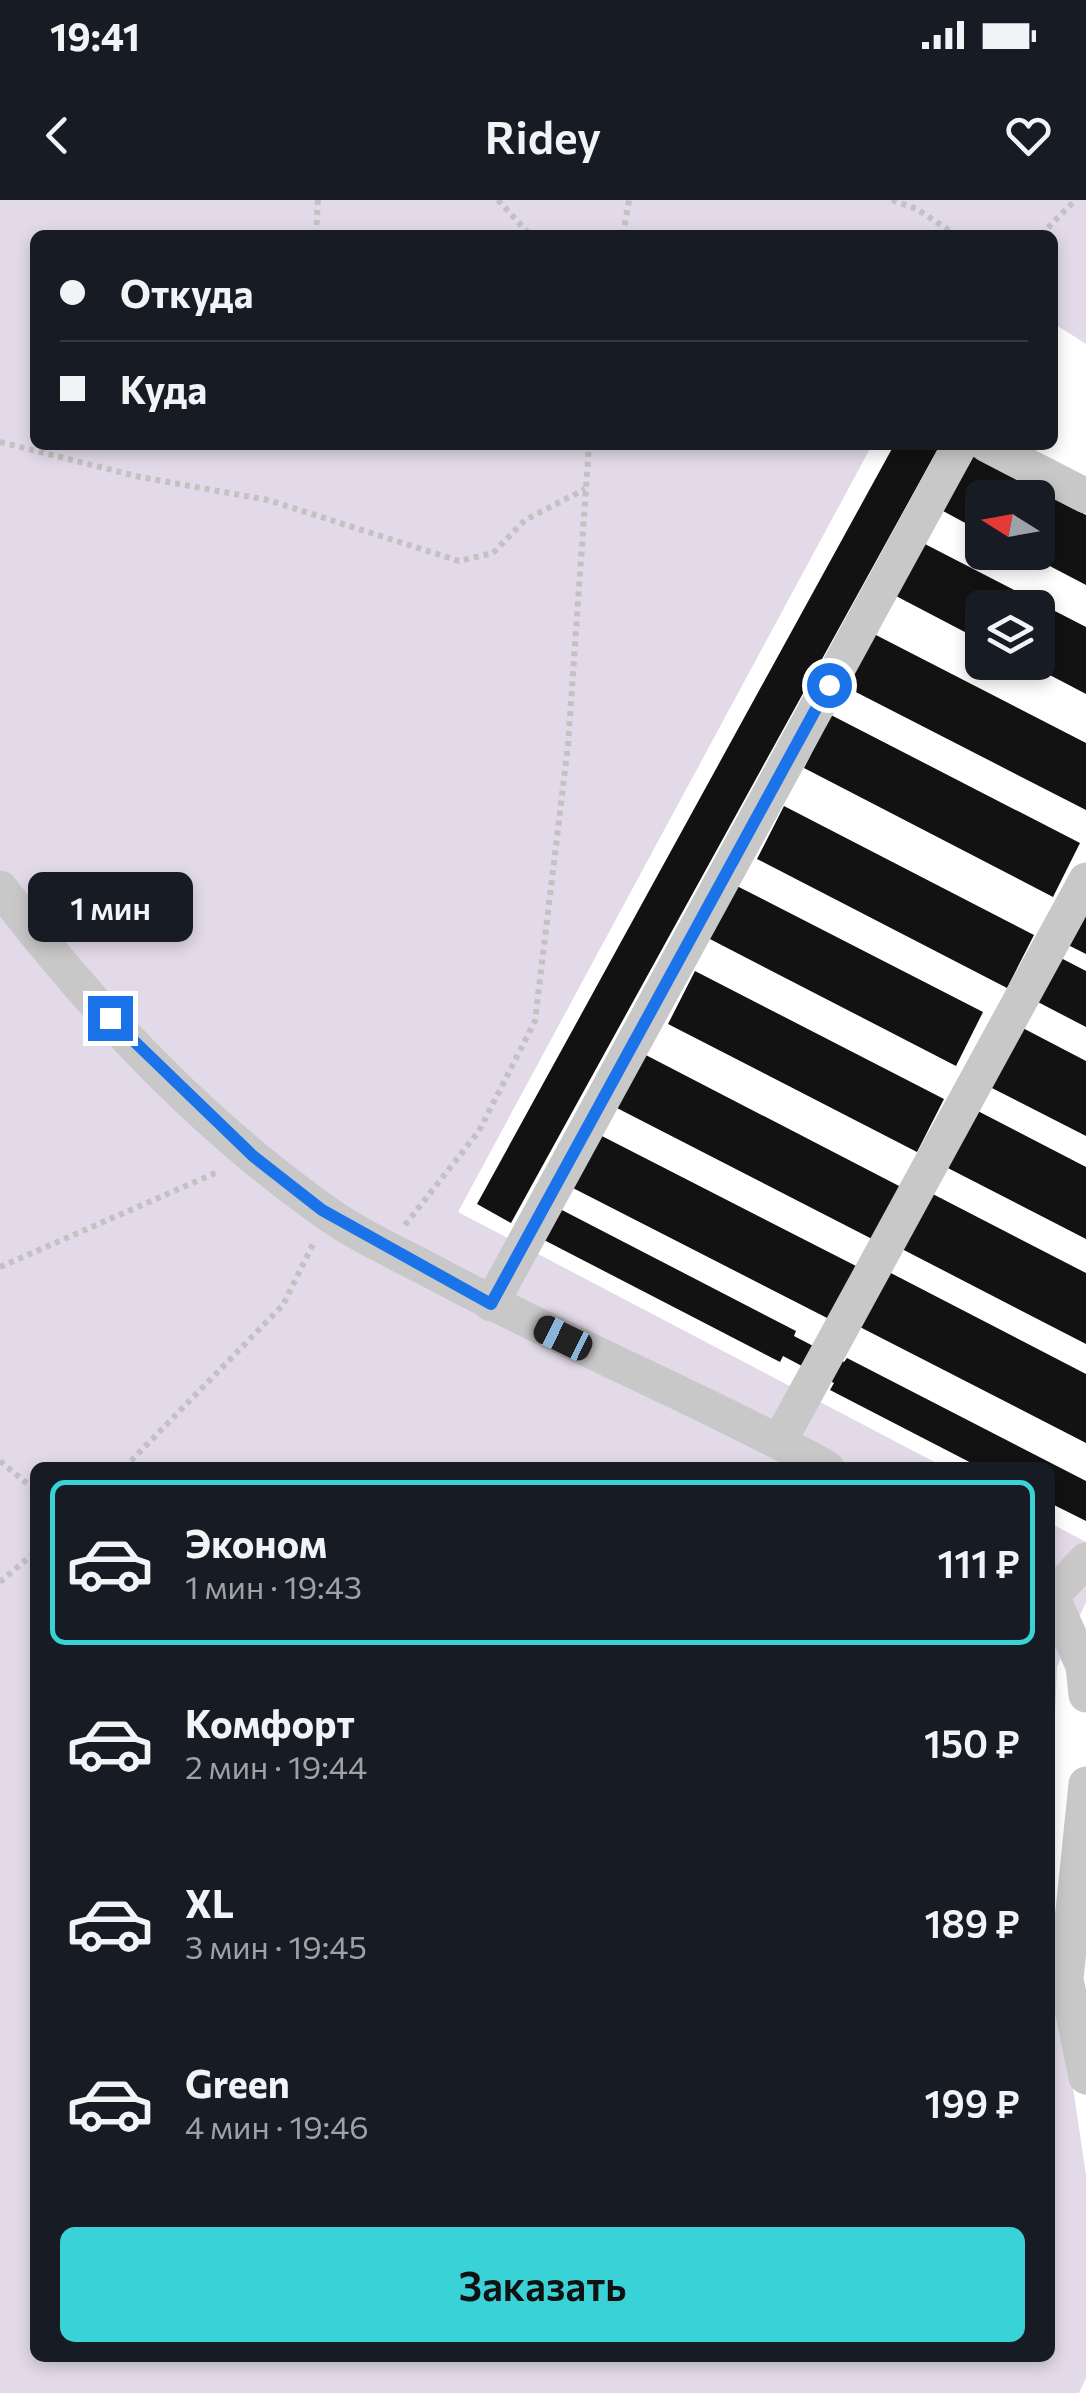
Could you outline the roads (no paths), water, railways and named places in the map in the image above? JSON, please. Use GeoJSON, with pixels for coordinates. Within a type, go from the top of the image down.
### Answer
{"type":"FeatureCollection","features":[{"type":"Feature","properties":{"kind":"street"},"geometry":{"type":"LineString","coordinates":[[491,1304],[957,450]]}},
{"type":"Feature","properties":{"kind":"street"},"geometry":{"type":"LineString","coordinates":[[997,450],[1086,496]]}},
{"type":"Feature","properties":{"kind":"street"},"geometry":{"type":"LineString","coordinates":[[779,1442],[1086,880]]}},
{"type":"Feature","properties":{"kind":"street"},"geometry":{"type":"LineString","coordinates":[[0,888],[55,960],[165,1075],[253,1156],[322,1210],[491,1304],[816,1462]]}},
{"type":"Feature","properties":{"kind":"street"},"geometry":{"type":"LineString","coordinates":[[1055,1591],[1086,1560]]}},
{"type":"Feature","properties":{"kind":"street"},"geometry":{"type":"LineString","coordinates":[[1055,1604],[1084,1666],[1086,1695]]}},
{"type":"Feature","properties":{"kind":"street"},"geometry":{"type":"LineString","coordinates":[[1086,1784],[1076,1979],[1086,2077]]}}]}
